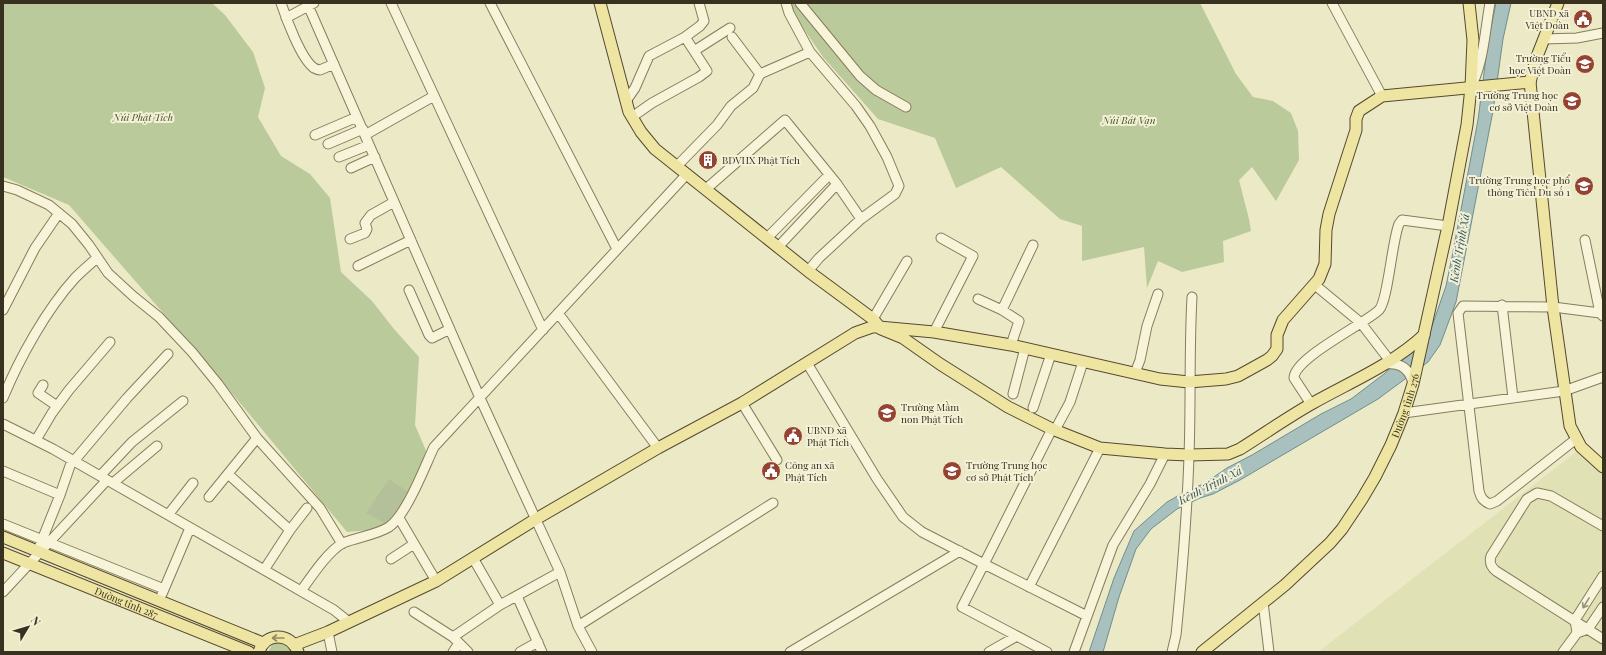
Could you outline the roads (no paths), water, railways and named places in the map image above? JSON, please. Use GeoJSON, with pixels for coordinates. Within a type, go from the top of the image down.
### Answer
{"type":"FeatureCollection","features":[{"type":"Feature","properties":{"kind":"main road"},"geometry":{"type":"LineString","coordinates":[[600,3],[632,117],[641,132],[655,149],[808,271],[876,323],[903,338],[940,364],[1008,407],[1054,430],[1100,448],[1189,455],[1221,454],[1235,451],[1311,404],[1388,362],[1409,349],[1424,335]]}},
{"type":"Feature","properties":{"kind":"main road","name":"Đường tỉnh 276"},"geometry":{"type":"LineString","coordinates":[[1202,652],[1309,564],[1342,529],[1376,476],[1404,413],[1424,335],[1448,226],[1467,125],[1471,87],[1473,40],[1469,3]]}},
{"type":"Feature","properties":{"kind":"main road"},"geometry":{"type":"LineString","coordinates":[[1558,3],[1530,82],[1553,307],[1570,426],[1581,447],[1603,467]]}},
{"type":"Feature","properties":{"kind":"main road"},"geometry":{"type":"LineString","coordinates":[[876,323],[1011,344],[1160,379],[1189,382],[1226,379],[1238,376],[1267,360],[1277,349],[1278,335],[1283,320],[1319,279],[1325,264],[1328,215],[1356,130],[1356,119],[1358,112],[1382,96],[1505,83],[1530,82]]}},
{"type":"Feature","properties":{"kind":"main road"},"geometry":{"type":"LineString","coordinates":[[259,649],[269,638],[277,636],[288,639],[296,648],[436,581],[536,519],[658,448],[742,403],[855,333],[872,327],[876,323]]}},
{"type":"Feature","properties":{"kind":"main road","name":"Đường tỉnh 287"},"geometry":{"type":"LineString","coordinates":[[3,537],[208,620],[259,649]]}},
{"type":"Feature","properties":{"kind":"main road","name":"Đường tỉnh 287"},"geometry":{"type":"LineString","coordinates":[[3,553],[250,652]]}},
{"type":"Feature","properties":{"kind":"street"},"geometry":{"type":"LineString","coordinates":[[281,3],[286,18],[306,58],[314,68],[320,70],[334,64]]}},
{"type":"Feature","properties":{"kind":"street"},"geometry":{"type":"LineString","coordinates":[[391,3],[543,330]]}},
{"type":"Feature","properties":{"kind":"street"},"geometry":{"type":"LineString","coordinates":[[490,3],[617,249]]}},
{"type":"Feature","properties":{"kind":"street"},"geometry":{"type":"LineString","coordinates":[[626,100],[635,88],[648,56],[685,37],[700,26],[704,21],[698,3]]}},
{"type":"Feature","properties":{"kind":"street"},"geometry":{"type":"LineString","coordinates":[[786,3],[789,13],[810,52],[843,90],[870,126],[887,157],[899,186],[895,194],[862,219],[819,258],[808,271]]}},
{"type":"Feature","properties":{"kind":"street"},"geometry":{"type":"LineString","coordinates":[[800,3],[860,76],[876,90],[906,107]]}},
{"type":"Feature","properties":{"kind":"street"},"geometry":{"type":"LineString","coordinates":[[1332,3],[1382,96]]}},
{"type":"Feature","properties":{"kind":"street"},"geometry":{"type":"LineString","coordinates":[[1471,87],[1477,73],[1490,3]]}},
{"type":"Feature","properties":{"kind":"street"},"geometry":{"type":"LineString","coordinates":[[286,18],[310,4],[357,118],[480,398],[560,572],[578,626],[592,652]]}},
{"type":"Feature","properties":{"kind":"street"},"geometry":{"type":"LineString","coordinates":[[694,52],[731,33],[760,74]]}},
{"type":"Feature","properties":{"kind":"street"},"geometry":{"type":"LineString","coordinates":[[1544,39],[1577,38],[1603,33]]}},
{"type":"Feature","properties":{"kind":"street"},"geometry":{"type":"LineString","coordinates":[[632,117],[652,103],[707,71],[685,37]]}},
{"type":"Feature","properties":{"kind":"street"},"geometry":{"type":"LineString","coordinates":[[677,166],[718,125],[731,106],[753,88],[760,74],[810,52]]}},
{"type":"Feature","properties":{"kind":"street"},"geometry":{"type":"LineString","coordinates":[[328,144],[364,132],[434,96]]}},
{"type":"Feature","properties":{"kind":"street"},"geometry":{"type":"LineString","coordinates":[[315,135],[357,118]]}},
{"type":"Feature","properties":{"kind":"street"},"geometry":{"type":"LineString","coordinates":[[706,189],[785,120],[837,184],[862,219]]}},
{"type":"Feature","properties":{"kind":"street"},"geometry":{"type":"LineString","coordinates":[[339,157],[369,145]]}},
{"type":"Feature","properties":{"kind":"street"},"geometry":{"type":"LineString","coordinates":[[351,168],[375,157]]}},
{"type":"Feature","properties":{"kind":"street"},"geometry":{"type":"LineString","coordinates":[[301,591],[325,560],[342,544],[389,527],[398,518],[410,499],[434,447],[686,174]]}},
{"type":"Feature","properties":{"kind":"street"},"geometry":{"type":"LineString","coordinates":[[767,238],[829,175]]}},
{"type":"Feature","properties":{"kind":"street"},"geometry":{"type":"LineString","coordinates":[[778,246],[837,184]]}},
{"type":"Feature","properties":{"kind":"street"},"geometry":{"type":"LineString","coordinates":[[3,186],[24,193],[59,213],[76,229],[108,273],[133,296],[160,317],[192,352],[218,384],[257,438],[320,508],[342,544]]}},
{"type":"Feature","properties":{"kind":"street"},"geometry":{"type":"LineString","coordinates":[[350,240],[365,233],[367,228],[365,223],[371,215],[394,202]]}},
{"type":"Feature","properties":{"kind":"street"},"geometry":{"type":"LineString","coordinates":[[3,310],[35,248],[59,213]]}},
{"type":"Feature","properties":{"kind":"street"},"geometry":{"type":"LineString","coordinates":[[1311,404],[1294,378],[1295,372],[1309,356],[1361,323],[1382,306],[1399,224],[1402,220],[1448,226]]}},
{"type":"Feature","properties":{"kind":"street"},"geometry":{"type":"LineString","coordinates":[[934,332],[973,256],[941,238]]}},
{"type":"Feature","properties":{"kind":"street"},"geometry":{"type":"LineString","coordinates":[[358,266],[411,240]]}},
{"type":"Feature","properties":{"kind":"street"},"geometry":{"type":"LineString","coordinates":[[1576,439],[1497,501],[1490,504],[1485,502],[1479,490],[1458,312],[1464,306],[1502,305],[1553,307],[1601,314],[1586,240]]}},
{"type":"Feature","properties":{"kind":"street"},"geometry":{"type":"LineString","coordinates":[[1002,310],[1033,245]]}},
{"type":"Feature","properties":{"kind":"street"},"geometry":{"type":"LineString","coordinates":[[3,398],[11,378],[53,308],[75,278],[97,258]]}},
{"type":"Feature","properties":{"kind":"street"},"geometry":{"type":"LineString","coordinates":[[876,323],[907,261]]}},
{"type":"Feature","properties":{"kind":"street"},"geometry":{"type":"LineString","coordinates":[[1315,285],[1361,323],[1388,362],[1403,366],[1409,373],[1412,384]]}},
{"type":"Feature","properties":{"kind":"street"},"geometry":{"type":"LineString","coordinates":[[409,290],[429,335],[432,338],[450,329]]}},
{"type":"Feature","properties":{"kind":"street"},"geometry":{"type":"LineString","coordinates":[[1135,373],[1140,360],[1147,326],[1158,294]]}},
{"type":"Feature","properties":{"kind":"street"},"geometry":{"type":"LineString","coordinates":[[1172,652],[1176,635],[1187,510],[1189,455],[1189,340],[1192,297]]}},
{"type":"Feature","properties":{"kind":"street"},"geometry":{"type":"LineString","coordinates":[[978,299],[1002,310],[1019,321],[1011,344]]}},
{"type":"Feature","properties":{"kind":"street"},"geometry":{"type":"LineString","coordinates":[[1502,305],[1513,398]]}},
{"type":"Feature","properties":{"kind":"street"},"geometry":{"type":"LineString","coordinates":[[558,313],[658,448]]}},
{"type":"Feature","properties":{"kind":"street"},"geometry":{"type":"LineString","coordinates":[[36,440],[57,406],[69,390],[110,342]]}},
{"type":"Feature","properties":{"kind":"street"},"geometry":{"type":"LineString","coordinates":[[1013,394],[1025,348]]}},
{"type":"Feature","properties":{"kind":"street"},"geometry":{"type":"LineString","coordinates":[[45,541],[73,460],[168,354]]}},
{"type":"Feature","properties":{"kind":"street"},"geometry":{"type":"LineString","coordinates":[[1033,408],[1051,354]]}},
{"type":"Feature","properties":{"kind":"street"},"geometry":{"type":"LineString","coordinates":[[1047,652],[962,607],[1070,402],[1083,362]]}},
{"type":"Feature","properties":{"kind":"street"},"geometry":{"type":"LineString","coordinates":[[807,363],[897,511],[913,526],[1087,616]]}},
{"type":"Feature","properties":{"kind":"street"},"geometry":{"type":"LineString","coordinates":[[1404,413],[1564,391],[1603,377]]}},
{"type":"Feature","properties":{"kind":"street"},"geometry":{"type":"LineString","coordinates":[[43,385],[38,393],[57,406]]}},
{"type":"Feature","properties":{"kind":"street"},"geometry":{"type":"LineString","coordinates":[[107,480],[132,442],[183,401]]}},
{"type":"Feature","properties":{"kind":"street"},"geometry":{"type":"LineString","coordinates":[[742,403],[777,460]]}},
{"type":"Feature","properties":{"kind":"street"},"geometry":{"type":"LineString","coordinates":[[3,424],[73,460],[334,610],[349,622]]}},
{"type":"Feature","properties":{"kind":"street"},"geometry":{"type":"LineString","coordinates":[[209,497],[257,438]]}},
{"type":"Feature","properties":{"kind":"street"},"geometry":{"type":"LineString","coordinates":[[3,592],[29,564],[45,541],[107,480],[156,446]]}},
{"type":"Feature","properties":{"kind":"street"},"geometry":{"type":"LineString","coordinates":[[1029,587],[1100,448]]}},
{"type":"Feature","properties":{"kind":"street"},"geometry":{"type":"LineString","coordinates":[[1074,652],[1113,545],[1150,484],[1165,454]]}},
{"type":"Feature","properties":{"kind":"street"},"geometry":{"type":"LineString","coordinates":[[3,471],[60,495]]}},
{"type":"Feature","properties":{"kind":"street"},"geometry":{"type":"LineString","coordinates":[[228,474],[290,530]]}},
{"type":"Feature","properties":{"kind":"street"},"geometry":{"type":"LineString","coordinates":[[168,515],[193,483]]}},
{"type":"Feature","properties":{"kind":"street"},"geometry":{"type":"LineString","coordinates":[[1603,526],[1551,496],[1536,493],[1527,499],[1491,556],[1491,565],[1496,571],[1603,639]]}},
{"type":"Feature","properties":{"kind":"street"},"geometry":{"type":"LineString","coordinates":[[578,626],[773,503]]}},
{"type":"Feature","properties":{"kind":"street"},"geometry":{"type":"LineString","coordinates":[[264,570],[306,508]]}},
{"type":"Feature","properties":{"kind":"street"},"geometry":{"type":"LineString","coordinates":[[398,518],[436,581]]}},
{"type":"Feature","properties":{"kind":"street"},"geometry":{"type":"LineString","coordinates":[[3,524],[164,589]]}},
{"type":"Feature","properties":{"kind":"street"},"geometry":{"type":"LineString","coordinates":[[159,600],[190,528]]}},
{"type":"Feature","properties":{"kind":"street"},"geometry":{"type":"LineString","coordinates":[[391,558],[414,544]]}},
{"type":"Feature","properties":{"kind":"street"},"geometry":{"type":"LineString","coordinates":[[790,652],[960,551]]}},
{"type":"Feature","properties":{"kind":"street"},"geometry":{"type":"LineString","coordinates":[[473,558],[500,605]]}},
{"type":"Feature","properties":{"kind":"street"},"geometry":{"type":"LineString","coordinates":[[453,652],[456,640],[500,605],[560,572]]}},
{"type":"Feature","properties":{"kind":"street"},"geometry":{"type":"LineString","coordinates":[[1576,633],[1575,620],[1603,576]]}},
{"type":"Feature","properties":{"kind":"street"},"geometry":{"type":"LineString","coordinates":[[517,596],[542,652]]}},
{"type":"Feature","properties":{"kind":"street"},"geometry":{"type":"LineString","coordinates":[[1264,602],[1270,652]]}},
{"type":"Feature","properties":{"kind":"street"},"geometry":{"type":"LineString","coordinates":[[1563,652],[1576,633],[1588,629],[1603,607]]}},
{"type":"Feature","properties":{"kind":"street"},"geometry":{"type":"LineString","coordinates":[[414,612],[456,640],[468,652]]}},
{"type":"Feature","properties":{"kind":"street"},"geometry":{"type":"LineString","coordinates":[[328,632],[332,652]]}},
{"type":"Feature","properties":{"kind":"street"},"geometry":{"type":"LineString","coordinates":[[990,652],[1017,636]]}},
{"type":"Feature","properties":{"kind":"street"},"geometry":{"type":"LineString","coordinates":[[520,652],[538,642]]}},
{"type":"Feature","properties":{"kind":"water","name":"Kênh Trịnh Xá"},"geometry":{"type":"Polygon","coordinates":[[[1496,3],[1511,3],[1503,39],[1493,111],[1456,302],[1440,345],[1428,362],[1378,399],[1240,480],[1213,494],[1200,498],[1177,509],[1151,529],[1136,549],[1119,597],[1103,652],[1089,652],[1114,578],[1134,531],[1167,502],[1205,483],[1227,468],[1321,414],[1351,399],[1384,374],[1415,345],[1432,326],[1446,286],[1452,257],[1478,120],[1488,42],[1496,3]]]}},
{"type":"Feature","properties":{"kind":"place","name":"UBND xã Việt Đoàn"},"geometry":{"type":"Point","coordinates":[1583,19]}},
{"type":"Feature","properties":{"kind":"place","name":"Trường Tiểu học Việt Đoàn"},"geometry":{"type":"Point","coordinates":[1585,64]}},
{"type":"Feature","properties":{"kind":"place","name":"Trường Trung học cơ sở Việt Đoàn"},"geometry":{"type":"Point","coordinates":[1572,101]}},
{"type":"Feature","properties":{"kind":"place","name":"BDVHX Phật Tích"},"geometry":{"type":"Point","coordinates":[708,160]}},
{"type":"Feature","properties":{"kind":"place","name":"Trường Trung học phổ thông Tiên Du số 1"},"geometry":{"type":"Point","coordinates":[1584,186]}},
{"type":"Feature","properties":{"kind":"place","name":"Trường Mầm non Phật Tích"},"geometry":{"type":"Point","coordinates":[887,413]}},
{"type":"Feature","properties":{"kind":"place","name":"UBND xã Phật Tích"},"geometry":{"type":"Point","coordinates":[793,436]}},
{"type":"Feature","properties":{"kind":"place","name":"Công an xã Phật Tích"},"geometry":{"type":"Point","coordinates":[771,471]}},
{"type":"Feature","properties":{"kind":"place","name":"Trường Trung học cơ sở Phật Tích"},"geometry":{"type":"Point","coordinates":[952,471]}},
{"type":"Feature","properties":{"kind":"park label","name":"Núi Phật Tích"},"geometry":{"type":"Point","coordinates":[143,117]}},
{"type":"Feature","properties":{"kind":"park label","name":"Núi Bát Vạn"},"geometry":{"type":"Point","coordinates":[1129,120]}}]}
